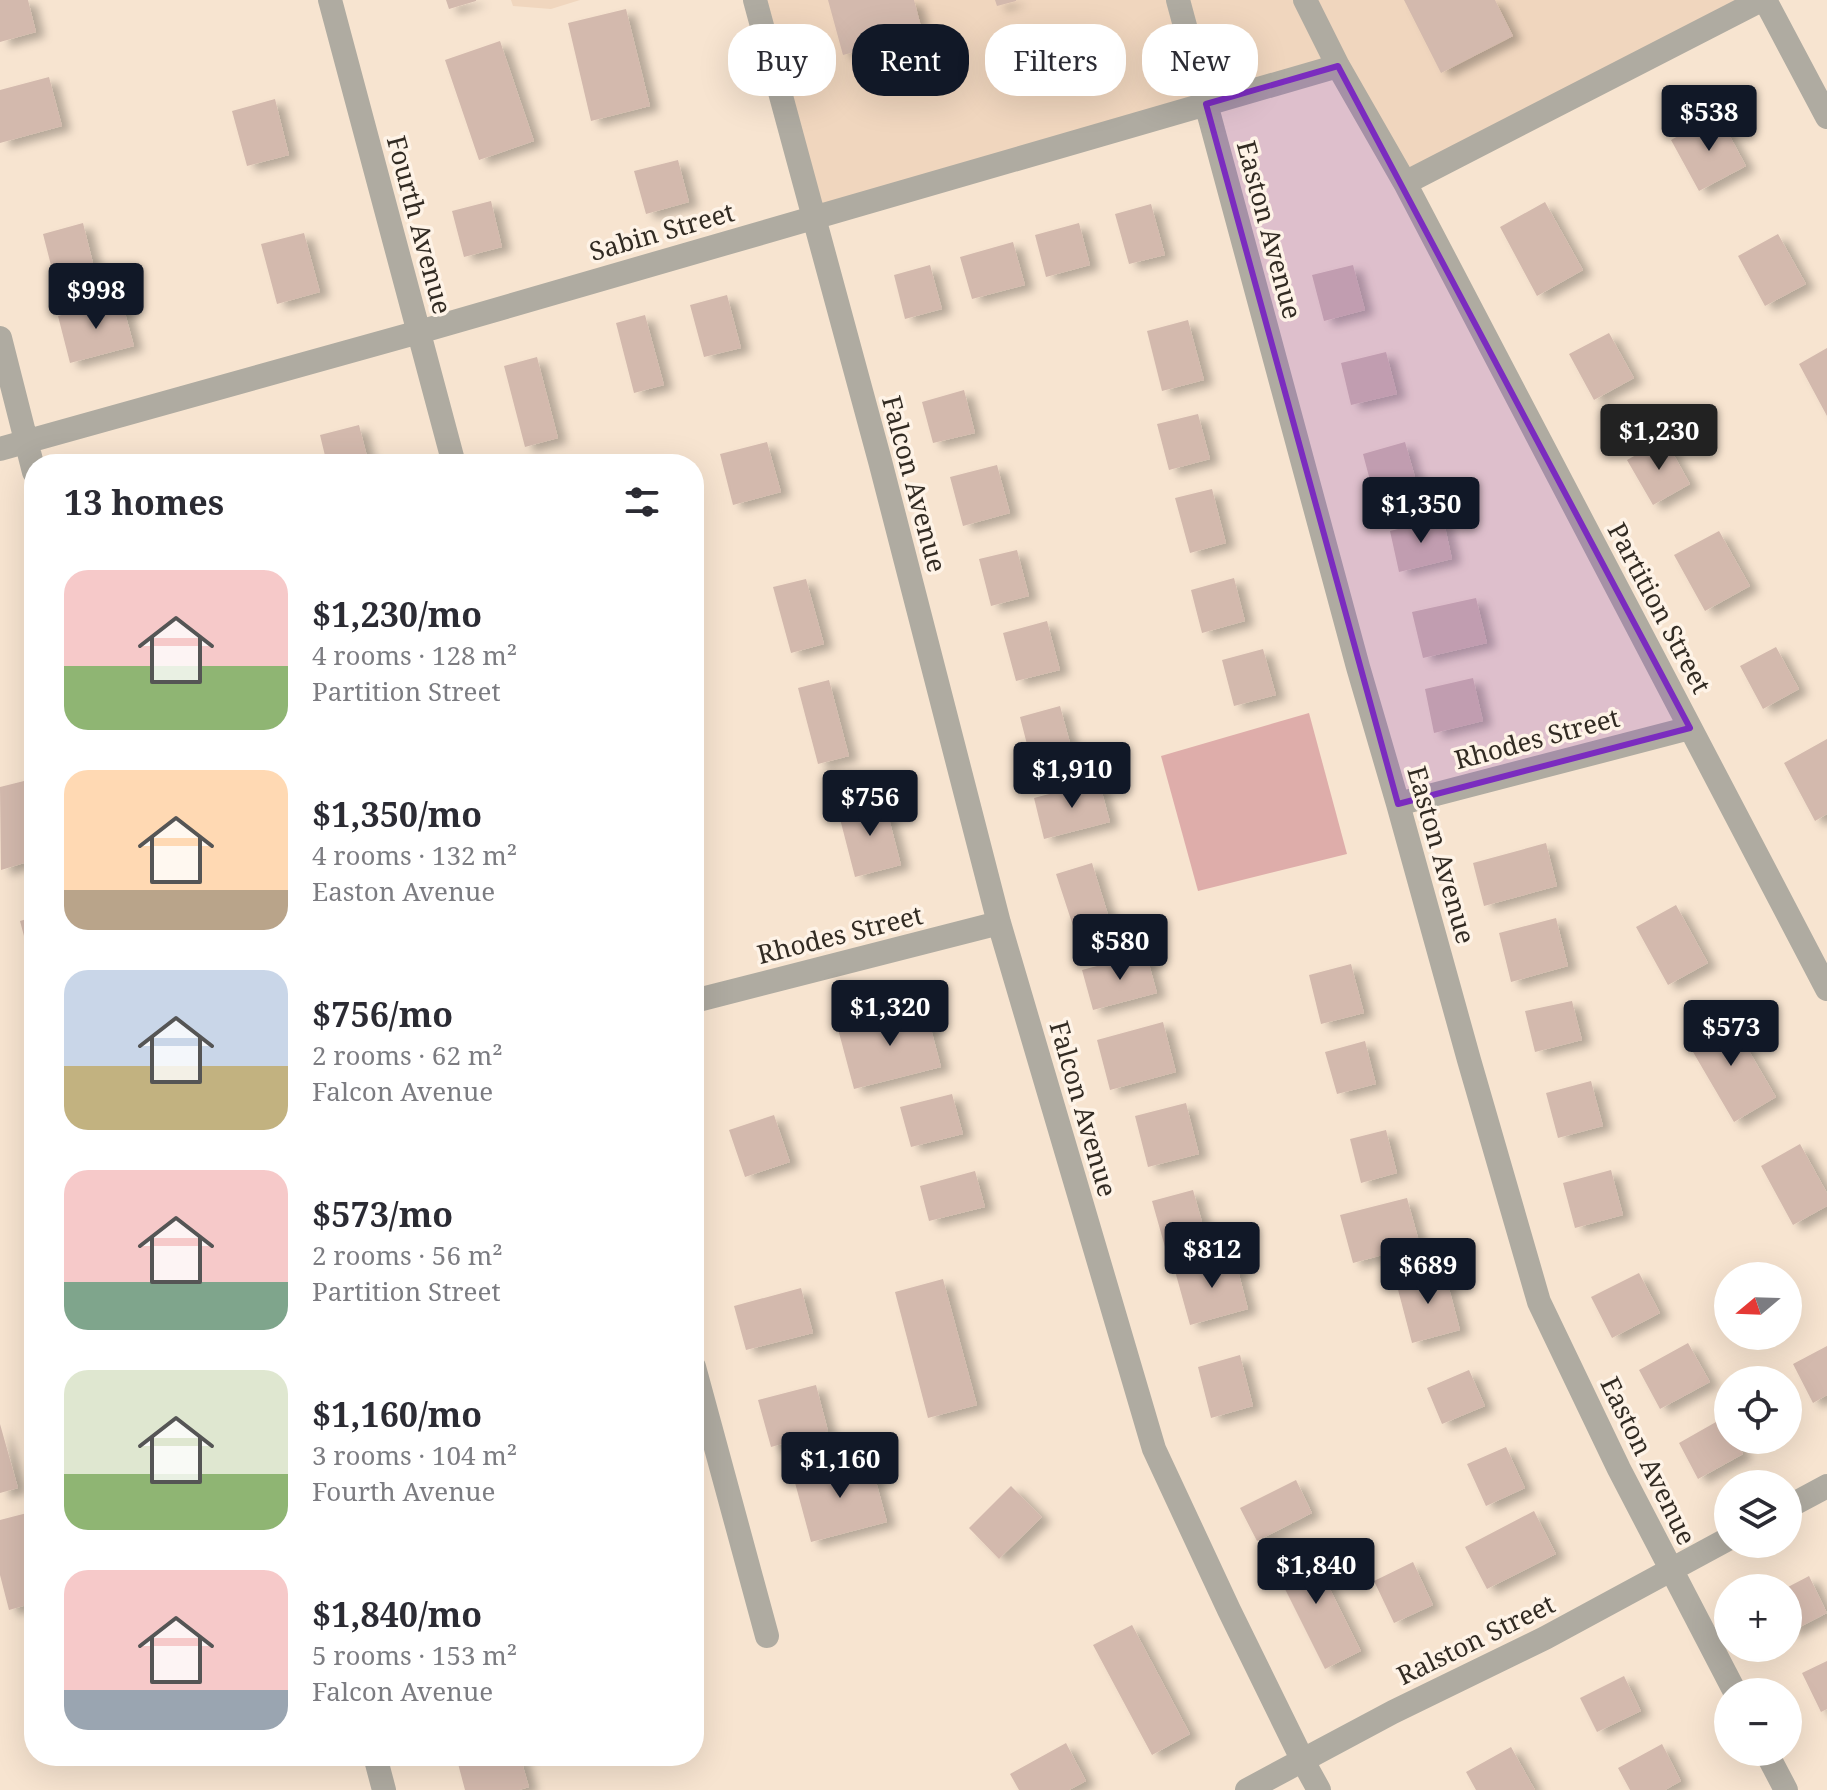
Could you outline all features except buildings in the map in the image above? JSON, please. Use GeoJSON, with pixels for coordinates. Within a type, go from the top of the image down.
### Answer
{"type":"FeatureCollection","features":[{"type":"Feature","properties":{"kind":"street","name":"Fourth Avenue"},"geometry":{"type":"LineString","coordinates":[[330,0],[451,454]]}},
{"type":"Feature","properties":{"kind":"street","name":"Falcon Avenue"},"geometry":{"type":"LineString","coordinates":[[755,0],[880,461],[999,923],[1154,1449],[1229,1610],[1319,1790]]}},
{"type":"Feature","properties":{"kind":"street","name":"Easton Avenue"},"geometry":{"type":"LineString","coordinates":[[1178,0],[1354,652],[1539,1302],[1619,1469],[1728,1678]]}},
{"type":"Feature","properties":{"kind":"street","name":"Partition Street"},"geometry":{"type":"LineString","coordinates":[[1305,0],[1338,66],[1405,183],[1827,989]]}},
{"type":"Feature","properties":{"kind":"street"},"geometry":{"type":"LineString","coordinates":[[1405,183],[1763,0],[1827,117]]}},
{"type":"Feature","properties":{"kind":"street","name":"Sabin Street"},"geometry":{"type":"LineString","coordinates":[[0,449],[419,332],[1338,66]]}},
{"type":"Feature","properties":{"kind":"street"},"geometry":{"type":"LineString","coordinates":[[0,338],[29,454]]}},
{"type":"Feature","properties":{"kind":"street","name":"Rhodes Street"},"geometry":{"type":"LineString","coordinates":[[1398,804],[1690,728]]}},
{"type":"Feature","properties":{"kind":"street","name":"Rhodes Street"},"geometry":{"type":"LineString","coordinates":[[704,998],[999,923]]}},
{"type":"Feature","properties":{"kind":"street"},"geometry":{"type":"LineString","coordinates":[[704,1404],[767,1636]]}},
{"type":"Feature","properties":{"kind":"street"},"geometry":{"type":"LineString","coordinates":[[1802,1499],[1827,1486]]}},
{"type":"Feature","properties":{"kind":"street","name":"Ralston Street"},"geometry":{"type":"LineString","coordinates":[[1247,1790],[1328,1745],[1545,1638],[1714,1546]]}},
{"type":"Feature","properties":{"kind":"street"},"geometry":{"type":"LineString","coordinates":[[378,1766],[384,1790]]}},
{"type":"Feature","properties":{"kind":"street"},"geometry":{"type":"LineString","coordinates":[[1773,1766],[1786,1790]]}},
{"type":"Feature","properties":{"kind":"highlighted area"},"geometry":{"type":"Polygon","coordinates":[[[1338,66],[1690,728],[1398,804],[1206,104],[1338,66]]]}},
{"type":"Feature","properties":{"kind":"shaded area"},"geometry":{"type":"Polygon","coordinates":[[[511,0],[580,0],[551,9],[513,6],[511,0]]]}},
{"type":"Feature","properties":{"kind":"shaded area"},"geometry":{"type":"Polygon","coordinates":[[[752,0],[1759,0],[1406,178],[1335,68],[1258,90],[1258,24],[1142,24],[1142,96],[1235,96],[813,214],[779,96],[836,96],[836,24],[759,24],[752,0]]]}},
{"type":"Feature","properties":{"kind":"shaded area"},"geometry":{"type":"Polygon","coordinates":[[[1309,713],[1347,854],[1198,891],[1161,756],[1309,713]]]}}]}
